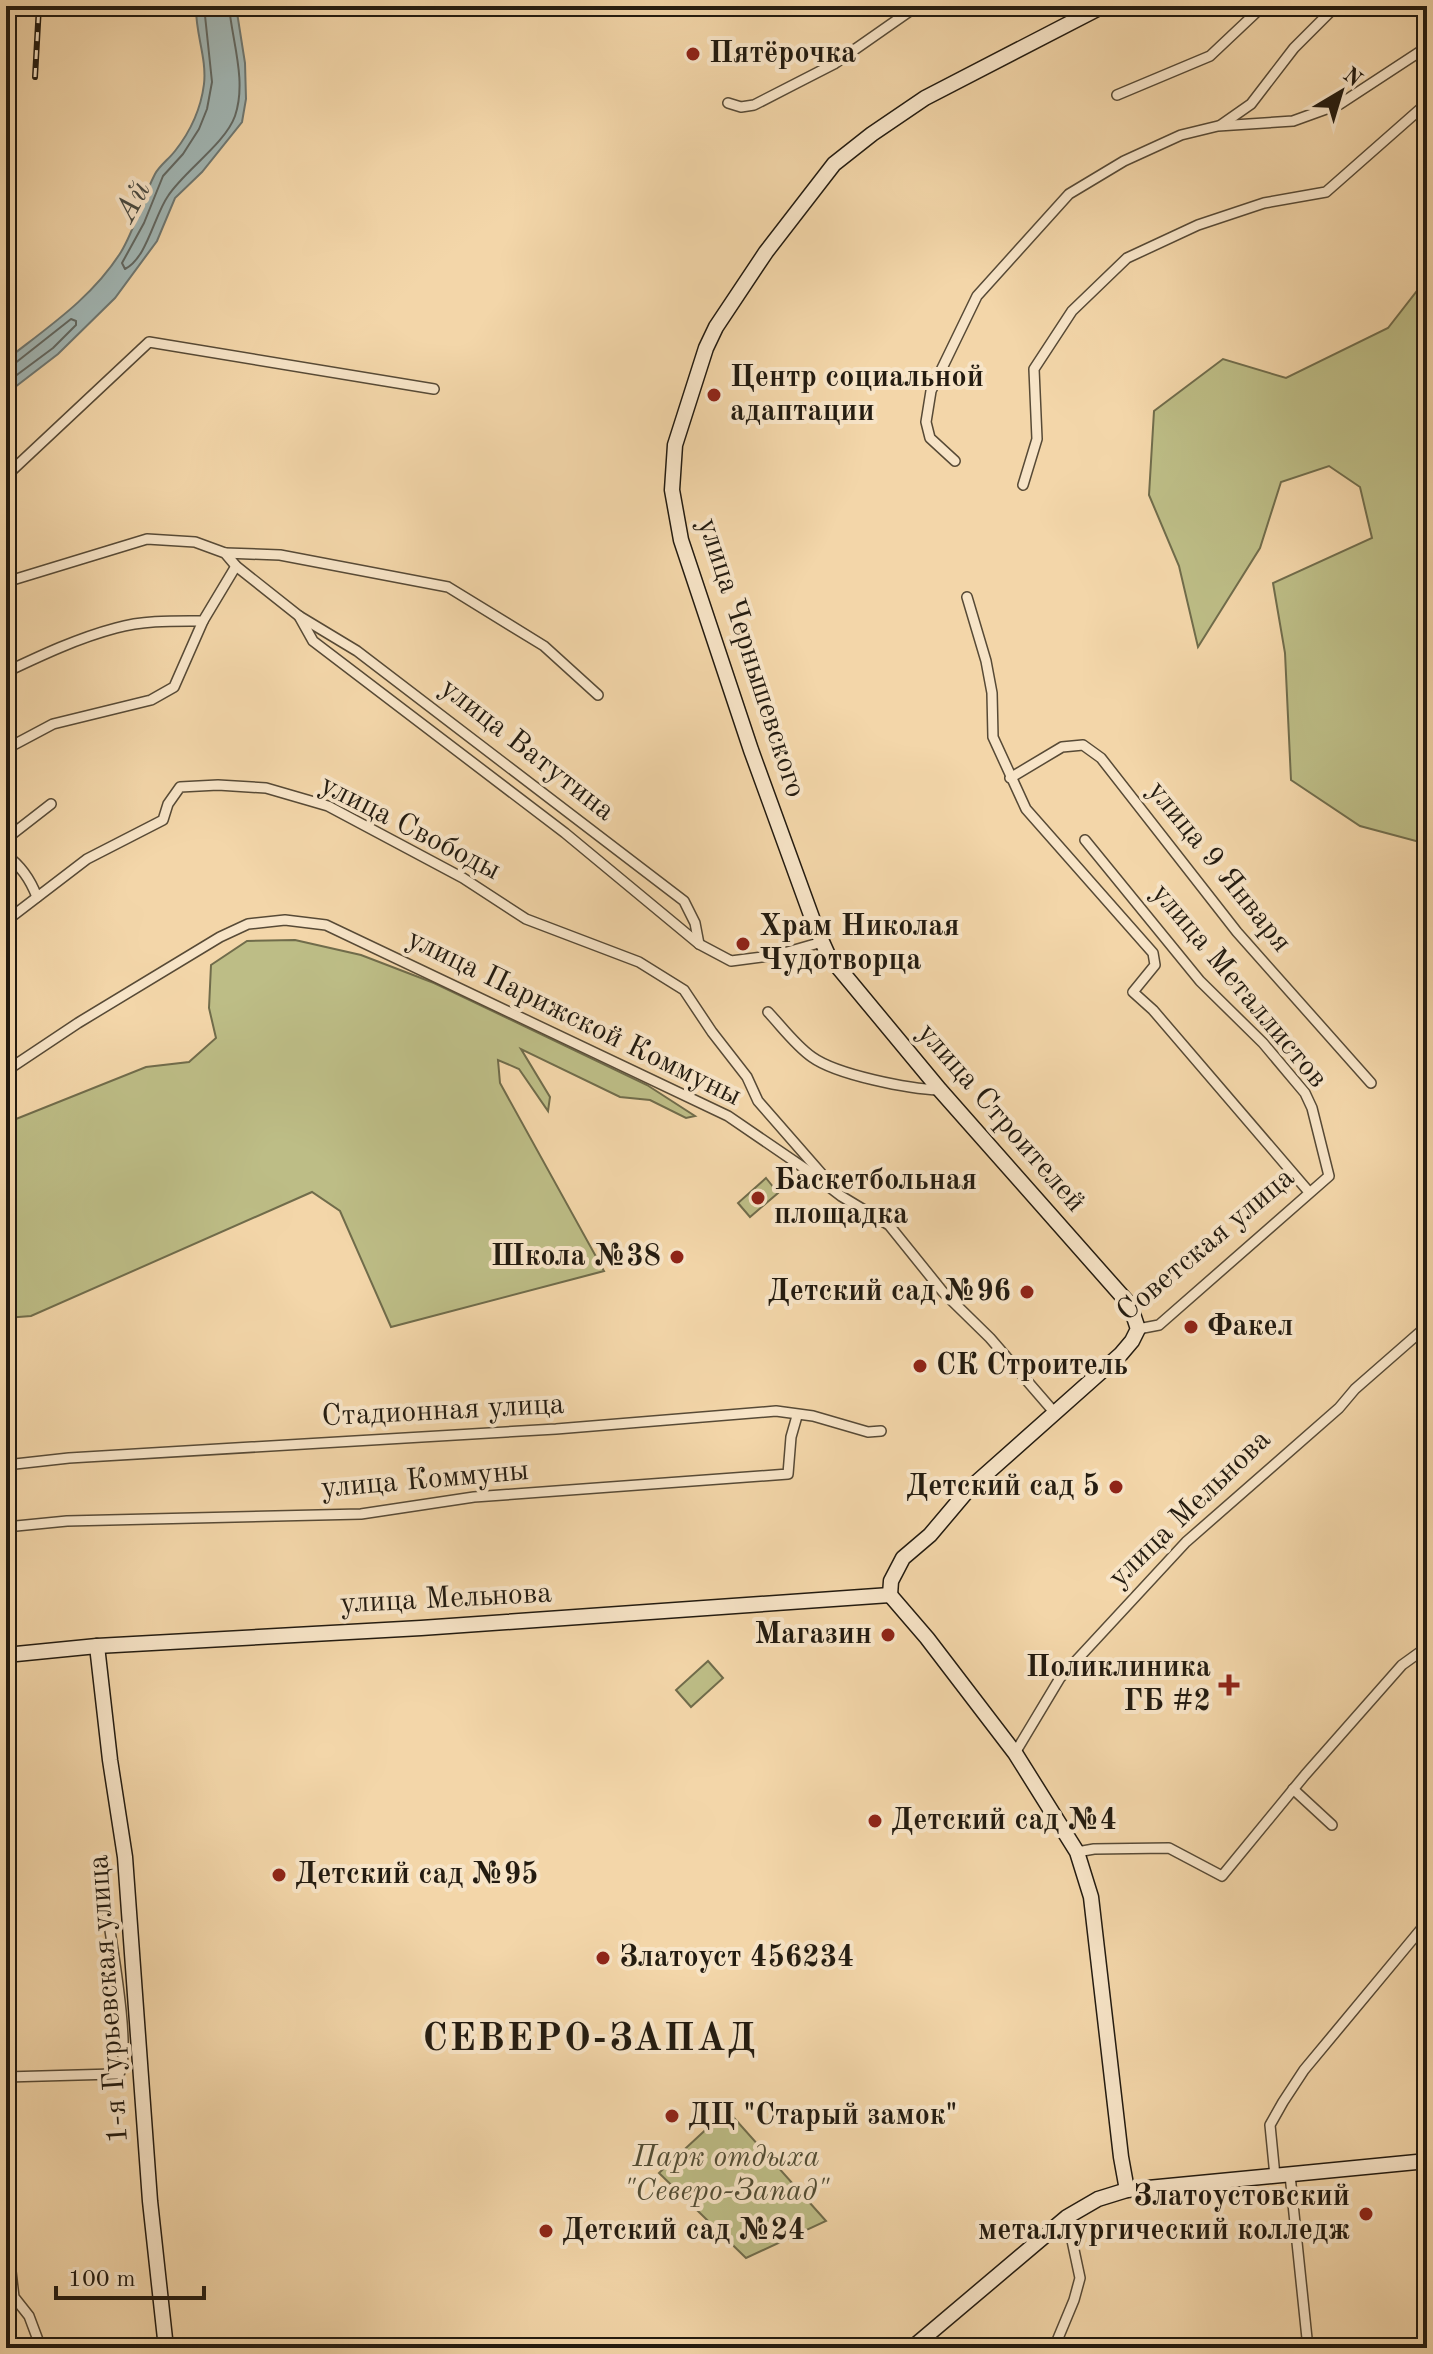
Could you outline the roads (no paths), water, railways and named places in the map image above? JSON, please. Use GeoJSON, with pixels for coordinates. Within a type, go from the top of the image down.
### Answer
{"type":"FeatureCollection","features":[{"type":"Feature","properties":{"kind":"main road","name":"улица Чернышевского"},"geometry":{"type":"LineString","coordinates":[[822,942],[751,750],[681,540],[672,490],[675,445],[706,348],[716,327],[766,252],[834,164],[925,98],[1103,6]]}},
{"type":"Feature","properties":{"kind":"main road","name":"улица Строителей"},"geometry":{"type":"LineString","coordinates":[[822,942],[835,964],[940,1090],[1130,1305],[1138,1329]]}},
{"type":"Feature","properties":{"kind":"main road","name":"Советская улица"},"geometry":{"type":"LineString","coordinates":[[890,1595],[891,1581],[903,1558],[930,1535],[968,1490],[1121,1354],[1138,1329]]}},
{"type":"Feature","properties":{"kind":"main road"},"geometry":{"type":"LineString","coordinates":[[890,1595],[1015,1753],[1077,1852],[1091,1897],[1127,2190]]}},
{"type":"Feature","properties":{"kind":"main road","name":"улица Мельнова"},"geometry":{"type":"LineString","coordinates":[[6,1655],[97,1646],[421,1628],[890,1595]]}},
{"type":"Feature","properties":{"kind":"main road","name":"1-я Гурьевская улица"},"geometry":{"type":"LineString","coordinates":[[97,1646],[125,1857],[150,2201],[166,2348]]}},
{"type":"Feature","properties":{"kind":"main road"},"geometry":{"type":"LineString","coordinates":[[912,2348],[1067,2217],[1098,2199],[1127,2190],[1427,2161]]}},
{"type":"Feature","properties":{"kind":"street"},"geometry":{"type":"LineString","coordinates":[[728,103],[741,107],[754,105],[834,64],[917,6]]}},
{"type":"Feature","properties":{"kind":"street"},"geometry":{"type":"LineString","coordinates":[[1117,95],[1210,56],[1263,6]]}},
{"type":"Feature","properties":{"kind":"street"},"geometry":{"type":"LineString","coordinates":[[1218,126],[1251,104],[1294,48],[1336,6]]}},
{"type":"Feature","properties":{"kind":"street"},"geometry":{"type":"LineString","coordinates":[[955,461],[930,438],[926,422],[931,391],[977,296],[1069,194],[1138,154],[1181,135],[1218,126],[1293,121],[1340,104],[1427,47]]}},
{"type":"Feature","properties":{"kind":"street"},"geometry":{"type":"LineString","coordinates":[[1023,485],[1037,439],[1034,369],[1072,311],[1127,258],[1211,220],[1264,203],[1326,192],[1427,103]]}},
{"type":"Feature","properties":{"kind":"street"},"geometry":{"type":"LineString","coordinates":[[6,476],[149,342],[434,389]]}},
{"type":"Feature","properties":{"kind":"street"},"geometry":{"type":"LineString","coordinates":[[6,582],[147,539],[195,542],[225,553],[280,555],[448,587],[544,646],[598,695]]}},
{"type":"Feature","properties":{"kind":"street","name":"улица Ватутина"},"geometry":{"type":"LineString","coordinates":[[225,553],[236,566],[299,616],[368,659],[684,901],[695,923],[699,944]]}},
{"type":"Feature","properties":{"kind":"street"},"geometry":{"type":"LineString","coordinates":[[6,749],[53,724],[151,700],[174,687],[203,621],[236,566]]}},
{"type":"Feature","properties":{"kind":"street","name":"улица Металлистов"},"geometry":{"type":"LineString","coordinates":[[967,597],[992,693],[993,737],[1026,809],[1153,953],[1155,965],[1133,992],[1153,1010],[1309,1192]]}},
{"type":"Feature","properties":{"kind":"street","name":"улица Ватутина"},"geometry":{"type":"LineString","coordinates":[[299,616],[313,641],[565,833],[699,944],[731,961],[777,955],[822,942]]}},
{"type":"Feature","properties":{"kind":"street"},"geometry":{"type":"LineString","coordinates":[[6,672],[67,645],[119,627],[203,621]]}},
{"type":"Feature","properties":{"kind":"street","name":"улица 9 Января"},"geometry":{"type":"LineString","coordinates":[[1010,778],[1062,747],[1083,745],[1101,758],[1237,932],[1371,1083]]}},
{"type":"Feature","properties":{"kind":"street","name":"улица Свободы"},"geometry":{"type":"LineString","coordinates":[[6,921],[87,859],[163,820],[168,804],[180,787],[218,785],[266,788],[328,806],[463,878],[526,919],[639,962],[684,990],[747,1077],[758,1101],[841,1196]]}},
{"type":"Feature","properties":{"kind":"street"},"geometry":{"type":"LineString","coordinates":[[6,839],[51,804]]}},
{"type":"Feature","properties":{"kind":"street","name":"улица Металлистов"},"geometry":{"type":"LineString","coordinates":[[1085,840],[1200,981],[1263,1043],[1305,1093],[1312,1108],[1329,1176]]}},
{"type":"Feature","properties":{"kind":"street"},"geometry":{"type":"LineString","coordinates":[[6,855],[33,886],[37,897]]}},
{"type":"Feature","properties":{"kind":"street","name":"улица Парижской Коммуны"},"geometry":{"type":"LineString","coordinates":[[6,1071],[78,1023],[220,937],[248,924],[285,920],[326,925],[728,1116],[841,1196],[889,1225],[943,1292],[990,1338],[1054,1412]]}},
{"type":"Feature","properties":{"kind":"street"},"geometry":{"type":"LineString","coordinates":[[768,1012],[810,1056],[828,1067],[919,1089],[940,1090]]}},
{"type":"Feature","properties":{"kind":"street","name":"Советская улица"},"geometry":{"type":"LineString","coordinates":[[1138,1329],[1159,1325],[1329,1176]]}},
{"type":"Feature","properties":{"kind":"street","name":"улица Мельнова"},"geometry":{"type":"LineString","coordinates":[[1015,1753],[1060,1678],[1186,1542],[1427,1326]]}},
{"type":"Feature","properties":{"kind":"street","name":"Стадионная улица"},"geometry":{"type":"LineString","coordinates":[[6,1465],[69,1458],[556,1429],[776,1411],[813,1416],[868,1432],[881,1431]]}},
{"type":"Feature","properties":{"kind":"street","name":"улица Коммуны"},"geometry":{"type":"LineString","coordinates":[[6,1527],[67,1521],[361,1514],[474,1497],[788,1474],[791,1437],[797,1416]]}},
{"type":"Feature","properties":{"kind":"street"},"geometry":{"type":"LineString","coordinates":[[1077,1852],[1169,1848],[1222,1876],[1293,1789],[1402,1665],[1427,1647]]}},
{"type":"Feature","properties":{"kind":"street"},"geometry":{"type":"LineString","coordinates":[[1293,1789],[1332,1825]]}},
{"type":"Feature","properties":{"kind":"street"},"geometry":{"type":"LineString","coordinates":[[6,2077],[119,2074],[123,2069],[123,2042],[107,1893]]}},
{"type":"Feature","properties":{"kind":"street"},"geometry":{"type":"LineString","coordinates":[[1308,2348],[1282,2176],[1270,2125],[1304,2070],[1427,1922]]}},
{"type":"Feature","properties":{"kind":"street"},"geometry":{"type":"LineString","coordinates":[[1054,2348],[1080,2278],[1067,2217]]}},
{"type":"Feature","properties":{"kind":"street"},"geometry":{"type":"LineString","coordinates":[[6,2229],[14,2297],[29,2316],[41,2348]]}},
{"type":"Feature","properties":{"kind":"water"},"geometry":{"type":"Polygon","coordinates":[[[196,6],[236,6],[245,63],[246,99],[242,122],[202,172],[175,198],[157,241],[115,298],[58,354],[6,394],[6,360],[97,284],[121,252],[155,174],[190,128],[204,84],[196,6]]]}},
{"type":"Feature","properties":{"kind":"waterway"},"geometry":{"type":"LineString","coordinates":[[1418,1814],[1427,1855]]}},
{"type":"Feature","properties":{"kind":"railway"},"geometry":{"type":"LineString","coordinates":[[35,77],[39,6]]}},
{"type":"Feature","properties":{"kind":"place","name":"Пятёрочка"},"geometry":{"type":"Point","coordinates":[693,54]}},
{"type":"Feature","properties":{"kind":"place","name":"Центр социальной адаптации"},"geometry":{"type":"Point","coordinates":[714,395]}},
{"type":"Feature","properties":{"kind":"place","name":"Храм Николая Чудотворца"},"geometry":{"type":"Point","coordinates":[743,944]}},
{"type":"Feature","properties":{"kind":"place","name":"Баскетбольная площадка"},"geometry":{"type":"Point","coordinates":[758,1198]}},
{"type":"Feature","properties":{"kind":"place","name":"Школа №38"},"geometry":{"type":"Point","coordinates":[677,1257]}},
{"type":"Feature","properties":{"kind":"place","name":"Детский сад №96"},"geometry":{"type":"Point","coordinates":[1027,1292]}},
{"type":"Feature","properties":{"kind":"place","name":"Факел"},"geometry":{"type":"Point","coordinates":[1191,1327]}},
{"type":"Feature","properties":{"kind":"place","name":"СК Строитель"},"geometry":{"type":"Point","coordinates":[920,1366]}},
{"type":"Feature","properties":{"kind":"place","name":"Детский сад 5"},"geometry":{"type":"Point","coordinates":[1116,1487]}},
{"type":"Feature","properties":{"kind":"place","name":"Магазин"},"geometry":{"type":"Point","coordinates":[888,1635]}},
{"type":"Feature","properties":{"kind":"place","name":"Поликлиника ГБ #2"},"geometry":{"type":"Point","coordinates":[1229,1685]}},
{"type":"Feature","properties":{"kind":"place","name":"Детский сад №4"},"geometry":{"type":"Point","coordinates":[875,1821]}},
{"type":"Feature","properties":{"kind":"place","name":"Детский сад №95"},"geometry":{"type":"Point","coordinates":[279,1875]}},
{"type":"Feature","properties":{"kind":"place","name":"Златоуст 456234"},"geometry":{"type":"Point","coordinates":[603,1958]}},
{"type":"Feature","properties":{"kind":"place","name":"ДЦ \"Старый замок\""},"geometry":{"type":"Point","coordinates":[672,2116]}},
{"type":"Feature","properties":{"kind":"place","name":"Златоустовский металлургический колледж"},"geometry":{"type":"Point","coordinates":[1366,2214]}},
{"type":"Feature","properties":{"kind":"place","name":"Детский сад №24"},"geometry":{"type":"Point","coordinates":[546,2231]}},
{"type":"Feature","properties":{"kind":"district","name":"СЕВЕРО-ЗАПАД"},"geometry":{"type":"Point","coordinates":[590,2040]}},
{"type":"Feature","properties":{"kind":"water label","name":"Ай"},"geometry":{"type":"Point","coordinates":[134,202]}},
{"type":"Feature","properties":{"kind":"park label","name":"Парк отдыха \"Северо-Запад\""},"geometry":{"type":"Point","coordinates":[726,2175]}}]}
